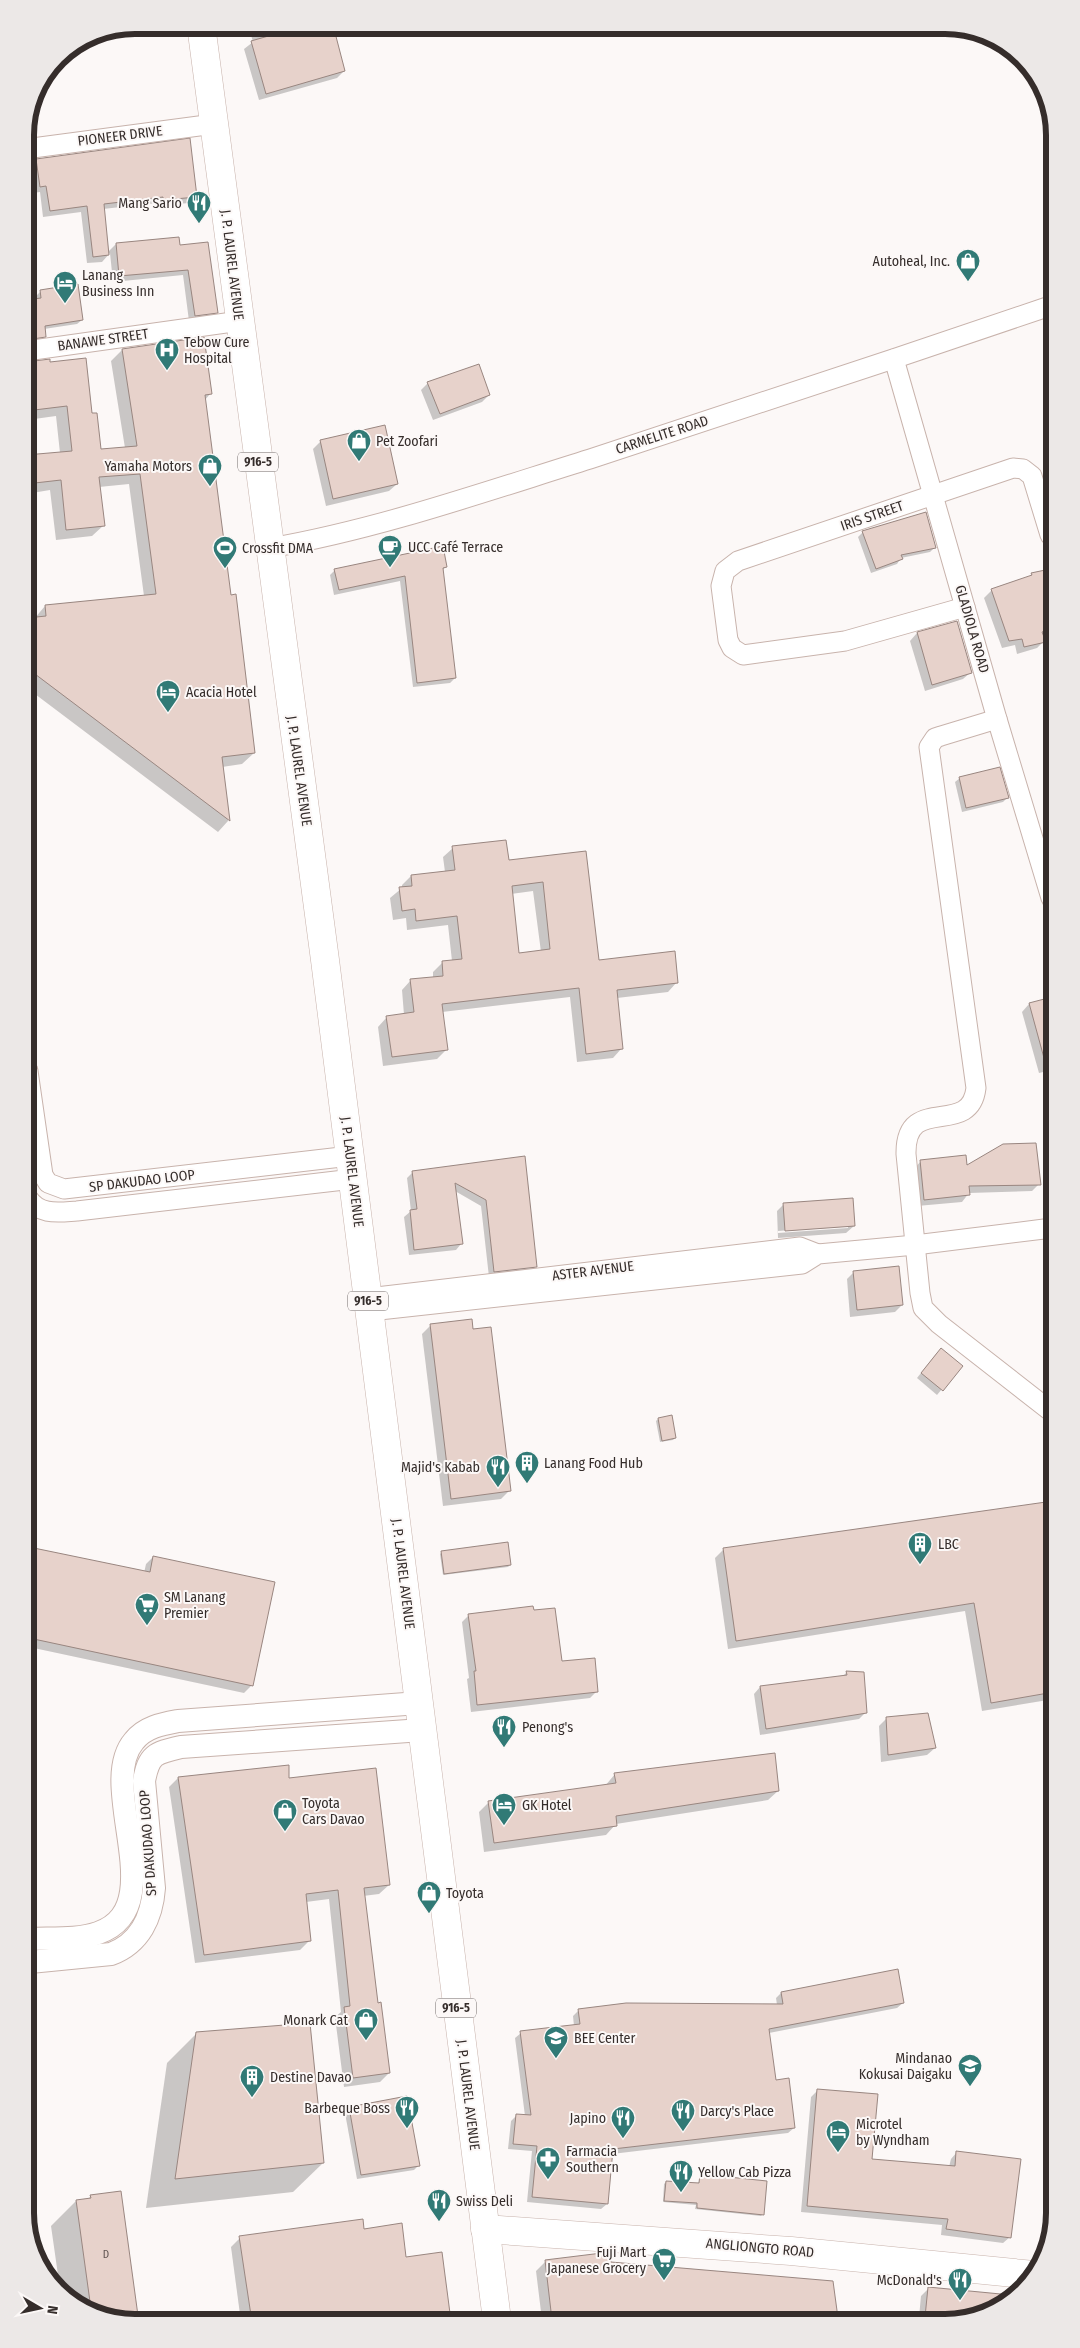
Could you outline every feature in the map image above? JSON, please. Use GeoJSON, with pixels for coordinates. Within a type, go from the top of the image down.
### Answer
{"type":"FeatureCollection","features":[{"type":"Feature","properties":{"kind":"main road","name":"J. P. LAUREL AVENUE"},"geometry":{"type":"LineString","coordinates":[[203,34],[369,1305],[496,2314]]}},
{"type":"Feature","properties":{"kind":"main road","name":"ANGLIONGTO ROAD"},"geometry":{"type":"LineString","coordinates":[[485,2229],[781,2250],[1026,2274]]}},
{"type":"Feature","properties":{"kind":"street","name":"PIONEER DRIVE"},"geometry":{"type":"LineString","coordinates":[[34,148],[214,124]]}},
{"type":"Feature","properties":{"kind":"street","name":"CARMELITE ROAD"},"geometry":{"type":"LineString","coordinates":[[270,548],[325,538],[411,515],[894,359],[1046,307]]}},
{"type":"Feature","properties":{"kind":"street","name":"BANAWE STREET"},"geometry":{"type":"LineString","coordinates":[[34,350],[240,320]]}},
{"type":"Feature","properties":{"kind":"street","name":"GLADIOLA ROAD"},"geometry":{"type":"LineString","coordinates":[[894,359],[997,719],[1046,877]]}},
{"type":"Feature","properties":{"kind":"street","name":"IRIS STREET"},"geometry":{"type":"LineString","coordinates":[[965,606],[845,641],[743,655],[732,648],[728,640],[721,586],[725,571],[738,561],[1013,468],[1023,469],[1032,476],[1046,522]]}},
{"type":"Feature","properties":{"kind":"street"},"geometry":{"type":"LineString","coordinates":[[997,719],[935,738],[929,747],[976,1088],[972,1102],[965,1110],[918,1122],[911,1127],[908,1134],[906,1154],[923,1308],[929,1315],[1046,1407]]}},
{"type":"Feature","properties":{"kind":"street","name":"SP DAKUDAO LOOP"},"geometry":{"type":"LineString","coordinates":[[34,1115],[43,1175],[48,1183],[64,1189],[182,1176],[351,1167]]}},
{"type":"Feature","properties":{"kind":"street","name":"SP DAKUDAO LOOP"},"geometry":{"type":"LineString","coordinates":[[34,1206],[42,1211],[53,1213],[184,1199],[351,1167]]}},
{"type":"Feature","properties":{"kind":"street"},"geometry":{"type":"LineString","coordinates":[[182,1176],[184,1199]]}},
{"type":"Feature","properties":{"kind":"street","name":"ASTER AVENUE"},"geometry":{"type":"LineString","coordinates":[[369,1305],[768,1259],[802,1264],[818,1254],[915,1245],[1046,1229]]}},
{"type":"Feature","properties":{"kind":"street"},"geometry":{"type":"LineString","coordinates":[[419,1703],[178,1721],[152,1727],[134,1740],[152,1757],[158,1752],[181,1747],[422,1730]]}},
{"type":"Feature","properties":{"kind":"street","name":"SP DAKUDAO LOOP"},"geometry":{"type":"LineString","coordinates":[[34,1939],[99,1933],[113,1924],[124,1912],[131,1898],[132,1881],[123,1782],[127,1751],[134,1740]]}},
{"type":"Feature","properties":{"kind":"street","name":"SP DAKUDAO LOOP"},"geometry":{"type":"LineString","coordinates":[[34,1962],[111,1954],[120,1950],[143,1929],[151,1910],[154,1888],[143,1793],[147,1766],[152,1757]]}},
{"type":"Feature","properties":{"kind":"building"},"geometry":{"type":"Polygon","coordinates":[[[276,34],[335,34],[345,71],[266,94],[251,41],[276,34]]]}},
{"type":"Feature","properties":{"kind":"building"},"geometry":{"type":"Polygon","coordinates":[[[190,138],[197,197],[163,200],[163,197],[104,204],[109,255],[93,257],[87,206],[50,211],[46,186],[40,187],[36,159],[190,138]]]}},
{"type":"Feature","properties":{"kind":"building"},"geometry":{"type":"Polygon","coordinates":[[[179,237],[180,245],[208,242],[218,313],[195,316],[188,270],[119,276],[116,243],[179,237]]]}},
{"type":"Feature","properties":{"kind":"building"},"geometry":{"type":"Polygon","coordinates":[[[78,284],[83,320],[45,326],[46,337],[34,339],[34,299],[41,298],[40,290],[78,284]]]}},
{"type":"Feature","properties":{"kind":"building"},"geometry":{"type":"Polygon","coordinates":[[[204,337],[212,394],[205,395],[231,595],[236,594],[255,753],[222,757],[230,821],[34,673],[34,617],[46,616],[45,605],[156,594],[140,474],[99,477],[105,526],[66,530],[61,480],[34,483],[34,454],[72,451],[67,406],[34,410],[34,361],[50,359],[50,362],[86,358],[92,413],[97,413],[101,449],[137,446],[122,349],[204,337]]]}},
{"type":"Feature","properties":{"kind":"building"},"geometry":{"type":"Polygon","coordinates":[[[479,364],[490,395],[440,414],[427,382],[479,364]]]}},
{"type":"Feature","properties":{"kind":"building","name":"Pet Zoofari"},"geometry":{"type":"Polygon","coordinates":[[[385,425],[398,484],[333,499],[320,440],[385,425]]]}},
{"type":"Feature","properties":{"kind":"building"},"geometry":{"type":"Polygon","coordinates":[[[926,512],[936,548],[901,555],[903,559],[876,569],[862,531],[926,512]]]}},
{"type":"Feature","properties":{"kind":"building"},"geometry":{"type":"Polygon","coordinates":[[[443,546],[447,567],[443,568],[456,678],[417,683],[405,576],[339,590],[334,569],[443,546]]]}},
{"type":"Feature","properties":{"kind":"building"},"geometry":{"type":"Polygon","coordinates":[[[1046,570],[1046,630],[1042,632],[1046,642],[1024,647],[1022,639],[1009,641],[991,589],[1032,575],[1031,573],[1046,570]]]}},
{"type":"Feature","properties":{"kind":"building"},"geometry":{"type":"Polygon","coordinates":[[[957,621],[972,673],[932,685],[917,632],[957,621]]]}},
{"type":"Feature","properties":{"kind":"building"},"geometry":{"type":"Polygon","coordinates":[[[1000,767],[1009,798],[966,808],[959,777],[1000,767]]]}},
{"type":"Feature","properties":{"kind":"building"},"geometry":{"type":"Polygon","coordinates":[[[506,840],[509,860],[586,851],[599,960],[675,951],[678,983],[617,990],[623,1049],[586,1054],[579,988],[442,1004],[448,1050],[392,1057],[386,1016],[414,1012],[410,979],[443,976],[442,961],[462,959],[457,916],[416,921],[415,909],[402,911],[399,887],[412,886],[411,875],[455,870],[452,846],[506,840]],[[543,882],[512,886],[519,953],[550,949],[543,882]]]}},
{"type":"Feature","properties":{"kind":"building"},"geometry":{"type":"Polygon","coordinates":[[[1046,999],[1046,1065],[1029,1003],[1046,999]]]}},
{"type":"Feature","properties":{"kind":"building"},"geometry":{"type":"Polygon","coordinates":[[[1036,1143],[1041,1185],[969,1186],[970,1195],[924,1200],[920,1160],[966,1155],[967,1165],[1003,1144],[1036,1143]]]}},
{"type":"Feature","properties":{"kind":"building"},"geometry":{"type":"Polygon","coordinates":[[[525,1156],[537,1267],[494,1272],[486,1200],[455,1183],[463,1244],[414,1250],[410,1210],[417,1209],[412,1171],[525,1156]]]}},
{"type":"Feature","properties":{"kind":"building"},"geometry":{"type":"Polygon","coordinates":[[[853,1198],[855,1226],[785,1231],[783,1203],[853,1198]]]}},
{"type":"Feature","properties":{"kind":"building"},"geometry":{"type":"Polygon","coordinates":[[[899,1266],[903,1305],[857,1310],[853,1271],[899,1266]]]}},
{"type":"Feature","properties":{"kind":"building"},"geometry":{"type":"Polygon","coordinates":[[[472,1319],[473,1329],[491,1327],[511,1491],[451,1499],[430,1324],[472,1319]]]}},
{"type":"Feature","properties":{"kind":"building"},"geometry":{"type":"Polygon","coordinates":[[[941,1348],[963,1366],[943,1391],[921,1373],[941,1348]]]}},
{"type":"Feature","properties":{"kind":"building"},"geometry":{"type":"Polygon","coordinates":[[[672,1415],[676,1438],[662,1441],[658,1418],[672,1415]]]}},
{"type":"Feature","properties":{"kind":"building","name":"LBC"},"geometry":{"type":"Polygon","coordinates":[[[1046,1502],[1046,1693],[991,1703],[974,1603],[736,1641],[723,1548],[1046,1502]]]}},
{"type":"Feature","properties":{"kind":"building"},"geometry":{"type":"Polygon","coordinates":[[[508,1542],[511,1565],[444,1574],[441,1551],[508,1542]]]}},
{"type":"Feature","properties":{"kind":"building","name":"SM Lanang Premier"},"geometry":{"type":"Polygon","coordinates":[[[34,1548],[150,1572],[153,1556],[275,1582],[253,1686],[34,1639],[34,1548]]]}},
{"type":"Feature","properties":{"kind":"building"},"geometry":{"type":"Polygon","coordinates":[[[533,1606],[534,1610],[555,1608],[562,1661],[595,1658],[598,1692],[477,1705],[474,1671],[476,1671],[468,1614],[533,1606]]]}},
{"type":"Feature","properties":{"kind":"building"},"geometry":{"type":"Polygon","coordinates":[[[846,1671],[864,1672],[867,1713],[766,1729],[760,1686],[847,1675],[846,1671]]]}},
{"type":"Feature","properties":{"kind":"building"},"geometry":{"type":"Polygon","coordinates":[[[928,1713],[936,1748],[888,1755],[886,1717],[928,1713]]]}},
{"type":"Feature","properties":{"kind":"building"},"geometry":{"type":"Polygon","coordinates":[[[775,1753],[779,1791],[616,1816],[617,1826],[494,1843],[488,1801],[616,1783],[614,1773],[775,1753]]]}},
{"type":"Feature","properties":{"kind":"building","name":"Toyota Cars Davao"},"geometry":{"type":"Polygon","coordinates":[[[289,1765],[289,1778],[376,1768],[390,1885],[364,1888],[378,2003],[381,2002],[390,2073],[353,2078],[344,2007],[350,2006],[338,1890],[306,1894],[311,1941],[204,1955],[178,1777],[289,1765]]]}},
{"type":"Feature","properties":{"kind":"building"},"geometry":{"type":"Polygon","coordinates":[[[898,1969],[904,2003],[769,2029],[776,2080],[789,2078],[795,2128],[613,2149],[608,2204],[532,2197],[537,2146],[513,2144],[516,2114],[531,2115],[520,2031],[580,2024],[578,2009],[626,2003],[783,2004],[781,1992],[898,1969]]]}},
{"type":"Feature","properties":{"kind":"building","name":"Destine Davao"},"geometry":{"type":"Polygon","coordinates":[[[310,2023],[324,2163],[175,2179],[196,2032],[310,2023]]]}},
{"type":"Feature","properties":{"kind":"building","name":"Microtel by Wyndham"},"geometry":{"type":"Polygon","coordinates":[[[817,2089],[878,2094],[872,2159],[955,2166],[956,2151],[1021,2159],[1011,2238],[946,2229],[948,2219],[807,2206],[817,2089]]]}},
{"type":"Feature","properties":{"kind":"building"},"geometry":{"type":"Polygon","coordinates":[[[407,2096],[420,2166],[361,2175],[349,2107],[407,2096]]]}},
{"type":"Feature","properties":{"kind":"building"},"geometry":{"type":"Polygon","coordinates":[[[700,2174],[767,2181],[764,2215],[697,2208],[697,2203],[664,2201],[666,2181],[699,2183],[700,2174]]]}},
{"type":"Feature","properties":{"kind":"building"},"geometry":{"type":"Polygon","coordinates":[[[121,2191],[138,2314],[115,2312],[90,2304],[76,2200],[91,2198],[90,2195],[121,2191]]]}},
{"type":"Feature","properties":{"kind":"building"},"geometry":{"type":"Polygon","coordinates":[[[363,2219],[364,2229],[402,2223],[406,2257],[442,2252],[450,2314],[251,2314],[239,2236],[363,2219]]]}},
{"type":"Feature","properties":{"kind":"building"},"geometry":{"type":"Polygon","coordinates":[[[602,2253],[610,2254],[611,2262],[833,2281],[837,2314],[551,2314],[545,2260],[602,2253]]]}},
{"type":"Feature","properties":{"kind":"building","name":"McDonald's"},"geometry":{"type":"Polygon","coordinates":[[[928,2287],[1005,2294],[990,2304],[971,2311],[925,2314],[928,2287]]]}},
{"type":"Feature","properties":{"kind":"place","name":"Mang Sario"},"geometry":{"type":"Point","coordinates":[199,224]}},
{"type":"Feature","properties":{"kind":"place","name":"Autoheal, Inc."},"geometry":{"type":"Point","coordinates":[968,282]}},
{"type":"Feature","properties":{"kind":"place","name":"Lanang Business Inn"},"geometry":{"type":"Point","coordinates":[65,304]}},
{"type":"Feature","properties":{"kind":"place","name":"Tebow Cure Hospital"},"geometry":{"type":"Point","coordinates":[167,371]}},
{"type":"Feature","properties":{"kind":"place","name":"Pet Zoofari"},"geometry":{"type":"Point","coordinates":[359,462]}},
{"type":"Feature","properties":{"kind":"place","name":"Yamaha Motors"},"geometry":{"type":"Point","coordinates":[210,487]}},
{"type":"Feature","properties":{"kind":"place","name":"UCC Café Terrace"},"geometry":{"type":"Point","coordinates":[390,568]}},
{"type":"Feature","properties":{"kind":"place","name":"Crossfit DMA"},"geometry":{"type":"Point","coordinates":[225,569]}},
{"type":"Feature","properties":{"kind":"place","name":"Acacia Hotel"},"geometry":{"type":"Point","coordinates":[168,713]}},
{"type":"Feature","properties":{"kind":"place","name":"Lanang Food Hub"},"geometry":{"type":"Point","coordinates":[527,1484]}},
{"type":"Feature","properties":{"kind":"place","name":"Majid's Kabab"},"geometry":{"type":"Point","coordinates":[498,1488]}},
{"type":"Feature","properties":{"kind":"place","name":"LBC"},"geometry":{"type":"Point","coordinates":[920,1565]}},
{"type":"Feature","properties":{"kind":"place","name":"SM Lanang Premier"},"geometry":{"type":"Point","coordinates":[147,1626]}},
{"type":"Feature","properties":{"kind":"place","name":"Penong's"},"geometry":{"type":"Point","coordinates":[504,1748]}},
{"type":"Feature","properties":{"kind":"place","name":"GK Hotel"},"geometry":{"type":"Point","coordinates":[504,1826]}},
{"type":"Feature","properties":{"kind":"place","name":"Toyota Cars Davao"},"geometry":{"type":"Point","coordinates":[285,1832]}},
{"type":"Feature","properties":{"kind":"place","name":"Toyota"},"geometry":{"type":"Point","coordinates":[429,1914]}},
{"type":"Feature","properties":{"kind":"place","name":"Monark Cat"},"geometry":{"type":"Point","coordinates":[366,2041]}},
{"type":"Feature","properties":{"kind":"place","name":"BEE Center"},"geometry":{"type":"Point","coordinates":[556,2059]}},
{"type":"Feature","properties":{"kind":"place","name":"Mindanao Kokusai Daigaku"},"geometry":{"type":"Point","coordinates":[970,2087]}},
{"type":"Feature","properties":{"kind":"place","name":"Destine Davao"},"geometry":{"type":"Point","coordinates":[252,2098]}},
{"type":"Feature","properties":{"kind":"place","name":"Barbeque Boss"},"geometry":{"type":"Point","coordinates":[407,2129]}},
{"type":"Feature","properties":{"kind":"place","name":"Darcy's Place"},"geometry":{"type":"Point","coordinates":[683,2132]}},
{"type":"Feature","properties":{"kind":"place","name":"Japino"},"geometry":{"type":"Point","coordinates":[623,2139]}},
{"type":"Feature","properties":{"kind":"place","name":"Microtel by Wyndham"},"geometry":{"type":"Point","coordinates":[838,2153]}},
{"type":"Feature","properties":{"kind":"place","name":"Farmacia Southern"},"geometry":{"type":"Point","coordinates":[548,2180]}},
{"type":"Feature","properties":{"kind":"place","name":"Yellow Cab Pizza"},"geometry":{"type":"Point","coordinates":[681,2193]}},
{"type":"Feature","properties":{"kind":"place","name":"Swiss Deli"},"geometry":{"type":"Point","coordinates":[439,2222]}},
{"type":"Feature","properties":{"kind":"place","name":"Fuji Mart Japanese Grocery"},"geometry":{"type":"Point","coordinates":[664,2281]}},
{"type":"Feature","properties":{"kind":"place","name":"McDonald's"},"geometry":{"type":"Point","coordinates":[960,2301]}}]}
